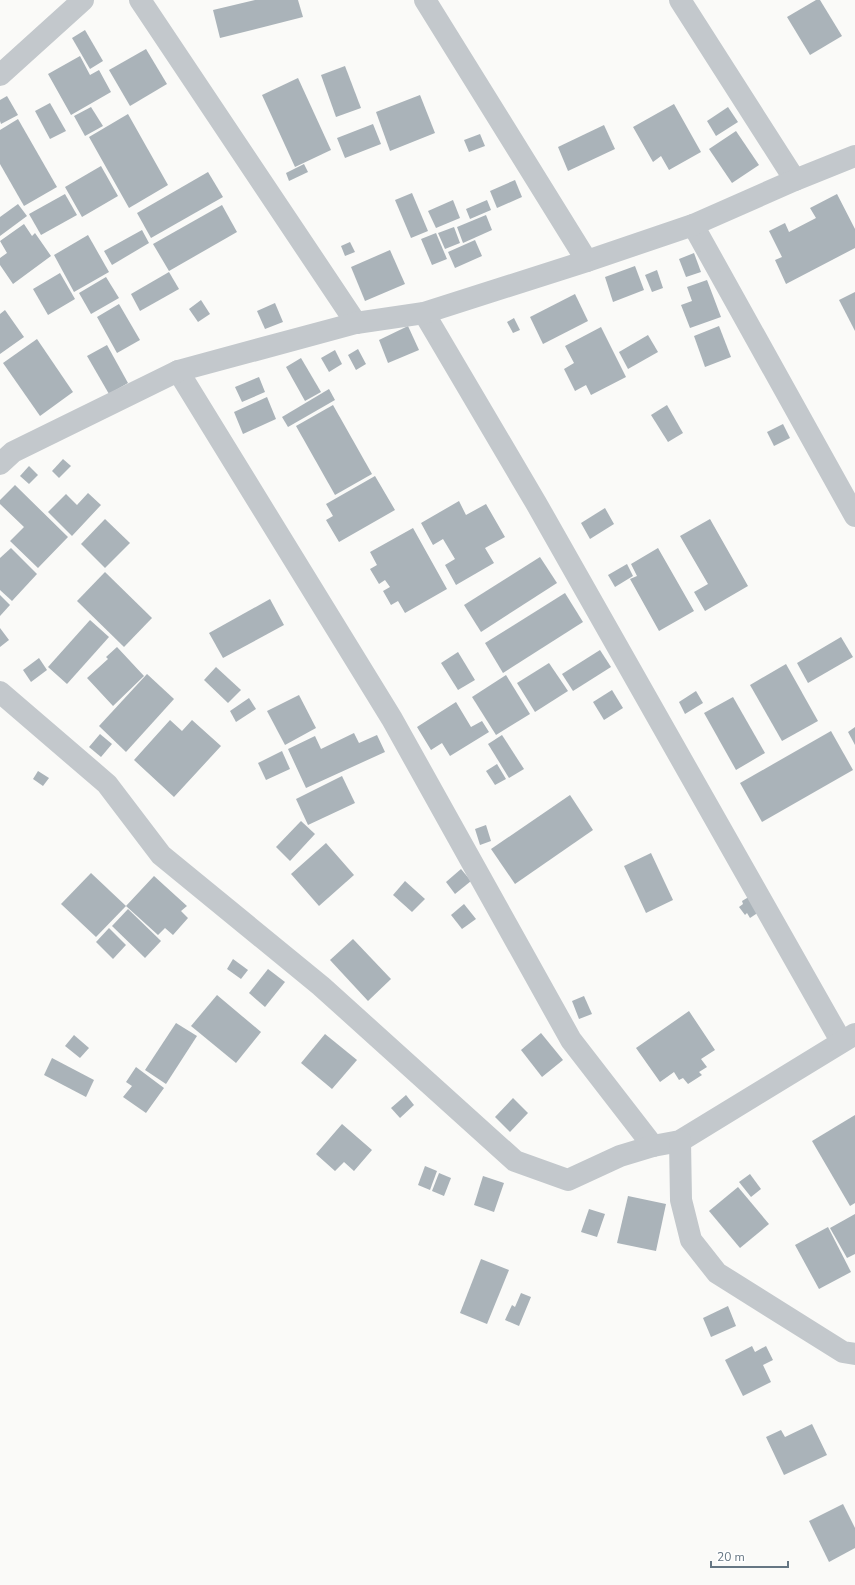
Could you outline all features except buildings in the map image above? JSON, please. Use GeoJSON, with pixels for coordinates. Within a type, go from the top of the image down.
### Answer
{"type":"FeatureCollection","features":[{"type":"Feature","properties":{"kind":"street"},"geometry":{"type":"LineString","coordinates":[[0,74],[83,0]]}},
{"type":"Feature","properties":{"kind":"street"},"geometry":{"type":"LineString","coordinates":[[140,0],[356,323]]}},
{"type":"Feature","properties":{"kind":"street"},"geometry":{"type":"LineString","coordinates":[[425,0],[587,261]]}},
{"type":"Feature","properties":{"kind":"street"},"geometry":{"type":"LineString","coordinates":[[680,0],[795,180]]}},
{"type":"Feature","properties":{"kind":"street"},"geometry":{"type":"LineString","coordinates":[[0,464],[13,452],[178,371],[356,323],[424,313],[587,261],[693,225],[795,180],[855,156]]}},
{"type":"Feature","properties":{"kind":"street"},"geometry":{"type":"LineString","coordinates":[[693,225],[855,516]]}},
{"type":"Feature","properties":{"kind":"street"},"geometry":{"type":"LineString","coordinates":[[0,692],[107,784],[161,854],[321,986],[515,1161],[568,1180],[620,1156],[653,1146],[680,1141],[848,1038],[424,313]]}},
{"type":"Feature","properties":{"kind":"street"},"geometry":{"type":"LineString","coordinates":[[178,371],[392,719],[571,1040],[653,1146]]}},
{"type":"Feature","properties":{"kind":"street"},"geometry":{"type":"LineString","coordinates":[[680,1141],[681,1200],[691,1240],[717,1273],[843,1352],[855,1354]]}}]}
